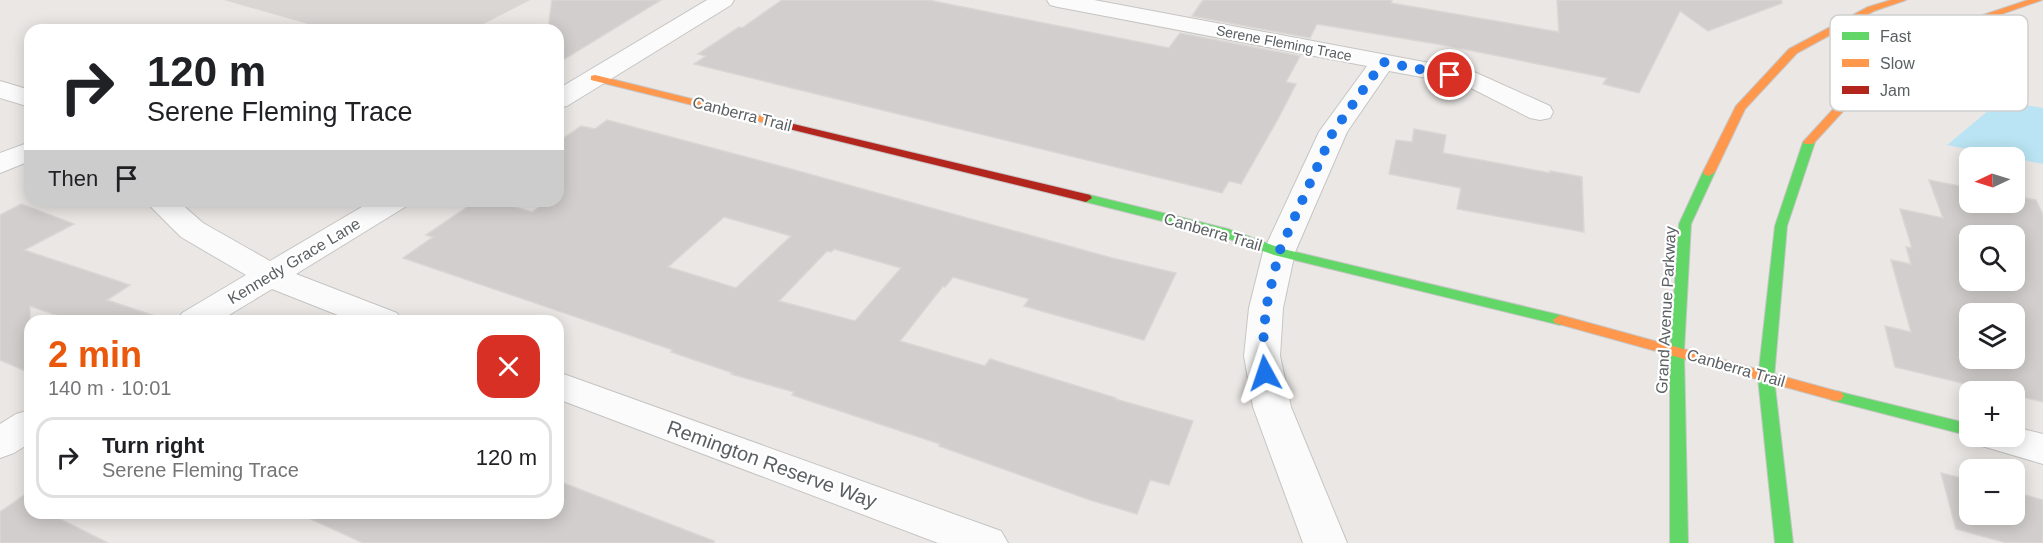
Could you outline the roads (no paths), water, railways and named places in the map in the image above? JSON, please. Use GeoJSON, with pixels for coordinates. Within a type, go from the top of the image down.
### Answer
{"type":"FeatureCollection","features":[{"type":"Feature","properties":{"kind":"street"},"geometry":{"type":"LineString","coordinates":[[564,96],[723,0]]}},
{"type":"Feature","properties":{"kind":"street","name":"Serene Fleming Trace"},"geometry":{"type":"LineString","coordinates":[[1058,0],[1472,79],[1540,112]]}},
{"type":"Feature","properties":{"kind":"street","name":"Grand Avenue Parkway"},"geometry":{"type":"LineString","coordinates":[[1860,15],[1900,0]]}},
{"type":"Feature","properties":{"kind":"street"},"geometry":{"type":"LineString","coordinates":[[1994,15],[2037,0]]}},
{"type":"Feature","properties":{"kind":"street","name":"Grand Avenue Parkway"},"geometry":{"type":"LineString","coordinates":[[1679,543],[1677,351],[1685,224],[1740,108],[1793,51],[1830,31]]}},
{"type":"Feature","properties":{"kind":"street"},"geometry":{"type":"LineString","coordinates":[[1325,543],[1272,407],[1262,356],[1266,308],[1279,252],[1333,132],[1383,62]]}},
{"type":"Feature","properties":{"kind":"street","name":"Canberra Trail"},"geometry":{"type":"LineString","coordinates":[[595,78],[1223,232],[1279,252],[1576,324],[1766,378],[1959,427]]}},
{"type":"Feature","properties":{"kind":"street"},"geometry":{"type":"LineString","coordinates":[[0,89],[24,97]]}},
{"type":"Feature","properties":{"kind":"street"},"geometry":{"type":"LineString","coordinates":[[1784,543],[1766,378],[1781,226],[1810,138],[1836,111]]}},
{"type":"Feature","properties":{"kind":"street"},"geometry":{"type":"LineString","coordinates":[[0,164],[24,154]]}},
{"type":"Feature","properties":{"kind":"street"},"geometry":{"type":"LineString","coordinates":[[167,207],[192,230],[272,276],[370,315]]}},
{"type":"Feature","properties":{"kind":"street","name":"Kennedy Grace Lane"},"geometry":{"type":"LineString","coordinates":[[204,315],[384,207]]}},
{"type":"Feature","properties":{"kind":"street","name":"Remington Reserve Way"},"geometry":{"type":"LineString","coordinates":[[564,387],[986,543]]}},
{"type":"Feature","properties":{"kind":"street"},"geometry":{"type":"LineString","coordinates":[[0,443],[24,428]]}},
{"type":"Feature","properties":{"kind":"street"},"geometry":{"type":"LineString","coordinates":[[2025,443],[2043,448]]}},
{"type":"Feature","properties":{"kind":"water"},"geometry":{"type":"Polygon","coordinates":[[[2028,105],[2043,108],[2043,164],[2025,160],[2025,147],[1959,147],[1947,145],[1988,111],[2028,111],[2028,105]]]}}]}
